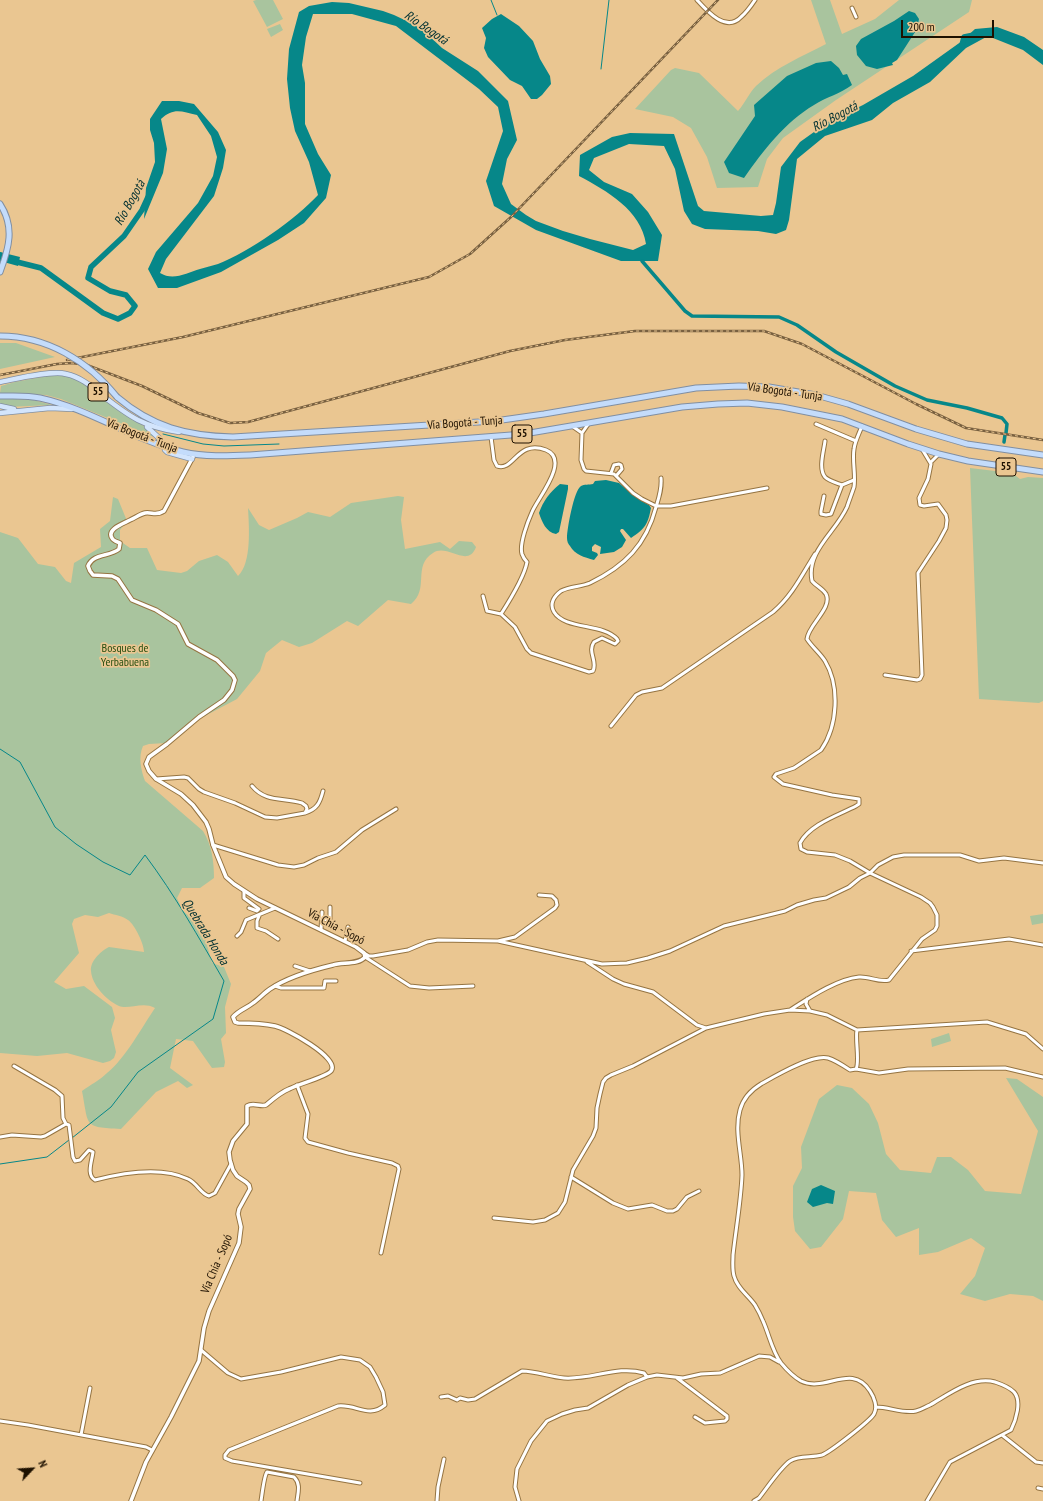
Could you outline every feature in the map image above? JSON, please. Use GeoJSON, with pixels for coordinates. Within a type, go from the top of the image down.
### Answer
{"type":"FeatureCollection","features":[{"type":"Feature","properties":{"kind":"highway"},"geometry":{"type":"LineString","coordinates":[[0,204],[9,223],[10,239],[0,272]]}},
{"type":"Feature","properties":{"kind":"highway","name":"Vía Bogotá - Tunja"},"geometry":{"type":"LineString","coordinates":[[0,336],[15,337],[38,342],[66,353],[92,370],[116,397],[133,410],[170,428],[215,437],[257,437],[495,421],[689,389],[715,386],[739,386],[769,388],[816,395],[848,404],[916,429],[955,441],[984,447],[1043,455]]}},
{"type":"Feature","properties":{"kind":"highway","name":"Vía Bogotá - Tunja"},"geometry":{"type":"LineString","coordinates":[[0,396],[40,398],[74,410],[157,444],[194,454],[217,456],[250,455],[524,434],[682,407],[740,403],[782,406],[842,419],[939,454],[968,461],[1043,472]]}},
{"type":"Feature","properties":{"kind":"main road","name":"55"},"geometry":{"type":"LineString","coordinates":[[0,383],[33,376],[60,373],[76,377],[137,420],[158,429],[190,433]]}},
{"type":"Feature","properties":{"kind":"main road"},"geometry":{"type":"LineString","coordinates":[[0,406],[7,409],[25,410]]}},
{"type":"Feature","properties":{"kind":"main road","name":"55"},"geometry":{"type":"LineString","coordinates":[[0,413],[50,408],[74,410]]}},
{"type":"Feature","properties":{"kind":"main road"},"geometry":{"type":"LineString","coordinates":[[137,420],[159,438]]}},
{"type":"Feature","properties":{"kind":"main road"},"geometry":{"type":"LineString","coordinates":[[165,450],[192,460]]}},
{"type":"Feature","properties":{"kind":"street"},"geometry":{"type":"LineString","coordinates":[[697,0],[714,17],[724,23],[733,22],[740,19],[755,0]]}},
{"type":"Feature","properties":{"kind":"street"},"geometry":{"type":"LineString","coordinates":[[852,8],[856,17]]}},
{"type":"Feature","properties":{"kind":"street"},"geometry":{"type":"LineString","coordinates":[[589,423],[582,433],[581,460],[584,469],[589,473],[610,473],[616,476],[637,496],[656,506],[671,506],[767,488]]}},
{"type":"Feature","properties":{"kind":"street"},"geometry":{"type":"LineString","coordinates":[[816,424],[856,441]]}},
{"type":"Feature","properties":{"kind":"street"},"geometry":{"type":"LineString","coordinates":[[572,426],[582,433]]}},
{"type":"Feature","properties":{"kind":"street"},"geometry":{"type":"LineString","coordinates":[[611,726],[636,695],[642,692],[662,688],[773,612],[792,593],[817,551],[841,518],[847,507],[854,486],[854,451],[862,426]]}},
{"type":"Feature","properties":{"kind":"street"},"geometry":{"type":"LineString","coordinates":[[491,437],[494,460],[497,466],[501,467],[509,464],[519,454],[529,448],[548,451],[551,453],[555,462],[551,479],[544,493],[532,510],[528,522],[522,547],[522,553],[527,562],[525,570],[501,614]]}},
{"type":"Feature","properties":{"kind":"street"},"geometry":{"type":"LineString","coordinates":[[825,441],[822,473],[826,478],[842,485],[854,480]]}},
{"type":"Feature","properties":{"kind":"street"},"geometry":{"type":"LineString","coordinates":[[922,448],[931,462]]}},
{"type":"Feature","properties":{"kind":"street","name":"Vía Chía - Sopó"},"geometry":{"type":"LineString","coordinates":[[131,1501],[140,1474],[152,1450],[163,1433],[199,1361],[204,1328],[209,1311],[239,1243],[241,1227],[238,1214],[239,1209],[250,1189],[249,1185],[237,1176],[231,1164],[229,1152],[233,1141],[247,1124],[247,1106],[252,1104],[262,1106],[266,1105],[281,1093],[329,1072],[333,1067],[331,1061],[326,1055],[289,1031],[276,1026],[238,1023],[235,1022],[233,1017],[253,1004],[275,986],[311,971],[341,963],[359,962],[365,955],[356,947],[244,891],[226,876],[213,845],[206,822],[193,805],[181,794],[156,779],[149,771],[146,764],[149,757],[168,744],[199,717],[224,700],[232,690],[235,680],[217,660],[188,644],[178,624],[156,610],[132,600],[118,579],[112,576],[93,575],[88,566],[92,560],[114,553],[119,549],[120,544],[111,537],[111,532],[114,529],[145,513],[159,514],[164,512],[194,454]]}},
{"type":"Feature","properties":{"kind":"street"},"geometry":{"type":"LineString","coordinates":[[885,675],[916,680],[920,679],[922,675],[918,573],[939,541],[946,528],[947,520],[946,515],[938,504],[924,506],[920,504],[919,498],[928,479],[931,462],[939,454]]}},
{"type":"Feature","properties":{"kind":"street"},"geometry":{"type":"LineString","coordinates":[[610,473],[614,465],[618,464],[622,467],[622,469],[616,476]]}},
{"type":"Feature","properties":{"kind":"street"},"geometry":{"type":"LineString","coordinates":[[484,596],[487,611],[501,614],[515,627],[526,649],[531,654],[589,672],[593,671],[595,668],[595,662],[591,650],[594,642],[602,638],[615,644],[618,641],[617,639],[608,633],[576,625],[558,616],[554,612],[552,601],[560,592],[588,584],[600,578],[630,556],[649,529],[660,494],[662,478]]}},
{"type":"Feature","properties":{"kind":"street"},"geometry":{"type":"LineString","coordinates":[[824,496],[821,514],[831,514],[842,485]]}},
{"type":"Feature","properties":{"kind":"street"},"geometry":{"type":"LineString","coordinates":[[790,1010],[832,986],[855,977],[867,977],[884,981],[889,980],[911,951],[922,939],[934,930],[938,922],[933,907],[921,897],[835,855],[807,852],[801,849],[801,840],[816,827],[838,814],[856,806],[859,804],[859,799],[783,784],[774,778],[776,774],[794,768],[821,750],[824,746],[834,717],[835,698],[831,676],[825,662],[807,639],[809,632],[820,615],[827,600],[825,593],[812,581],[812,571],[817,551]]}},
{"type":"Feature","properties":{"kind":"street"},"geometry":{"type":"LineString","coordinates":[[156,779],[188,778],[204,792],[235,803],[266,817],[277,818],[305,813],[315,809],[323,791]]}},
{"type":"Feature","properties":{"kind":"street"},"geometry":{"type":"LineString","coordinates":[[252,786],[258,793],[265,796],[302,803],[307,809],[305,813]]}},
{"type":"Feature","properties":{"kind":"street"},"geometry":{"type":"LineString","coordinates":[[213,845],[278,865],[294,867],[304,865],[318,858],[336,852],[362,830],[396,809]]}},
{"type":"Feature","properties":{"kind":"street"},"geometry":{"type":"LineString","coordinates":[[365,955],[380,955],[408,950],[427,942],[438,940],[498,941],[602,964],[627,963],[670,951],[724,926],[785,911],[797,905],[826,898],[849,887],[860,878],[870,873],[878,864],[893,857],[904,855],[960,855],[979,861],[1004,858],[1043,862]]}},
{"type":"Feature","properties":{"kind":"street"},"geometry":{"type":"LineString","coordinates":[[244,891],[244,898],[258,909],[257,911],[249,908]]}},
{"type":"Feature","properties":{"kind":"street"},"geometry":{"type":"LineString","coordinates":[[498,941],[515,937],[557,905],[556,900],[552,896],[538,895]]}},
{"type":"Feature","properties":{"kind":"street"},"geometry":{"type":"LineString","coordinates":[[322,920],[330,919],[330,907]]}},
{"type":"Feature","properties":{"kind":"street"},"geometry":{"type":"LineString","coordinates":[[237,936],[241,932],[246,920],[276,908]]}},
{"type":"Feature","properties":{"kind":"street"},"geometry":{"type":"LineString","coordinates":[[321,930],[322,912]]}},
{"type":"Feature","properties":{"kind":"street"},"geometry":{"type":"LineString","coordinates":[[259,916],[257,928],[266,931],[278,939]]}},
{"type":"Feature","properties":{"kind":"street"},"geometry":{"type":"LineString","coordinates":[[344,941],[348,927]]}},
{"type":"Feature","properties":{"kind":"street"},"geometry":{"type":"LineString","coordinates":[[911,951],[1010,939],[1043,945]]}},
{"type":"Feature","properties":{"kind":"street"},"geometry":{"type":"LineString","coordinates":[[365,955],[410,986],[429,988],[473,986]]}},
{"type":"Feature","properties":{"kind":"street"},"geometry":{"type":"LineString","coordinates":[[585,961],[624,984],[653,992],[697,1025],[706,1028]]}},
{"type":"Feature","properties":{"kind":"street"},"geometry":{"type":"LineString","coordinates":[[295,966],[311,971]]}},
{"type":"Feature","properties":{"kind":"street"},"geometry":{"type":"LineString","coordinates":[[275,986],[281,988],[324,988],[326,981],[336,981]]}},
{"type":"Feature","properties":{"kind":"street"},"geometry":{"type":"LineString","coordinates":[[807,999],[806,1004],[810,1012]]}},
{"type":"Feature","properties":{"kind":"street"},"geometry":{"type":"LineString","coordinates":[[494,1218],[533,1222],[545,1220],[558,1213],[565,1202],[570,1177],[573,1170],[594,1136],[597,1108],[603,1082],[606,1078],[633,1066],[706,1028],[764,1014],[790,1010],[827,1015],[857,1030],[986,1022],[1026,1034],[1043,1049]]}},
{"type":"Feature","properties":{"kind":"street"},"geometry":{"type":"LineString","coordinates":[[856,1069],[858,1063],[856,1047],[857,1030]]}},
{"type":"Feature","properties":{"kind":"street"},"geometry":{"type":"LineString","coordinates":[[780,1362],[769,1339],[764,1322],[753,1303],[738,1286],[734,1275],[733,1255],[742,1176],[739,1137],[740,1112],[745,1098],[755,1088],[803,1062],[816,1058],[829,1058],[850,1070],[856,1069],[879,1073],[908,1069],[1006,1068],[1043,1078]]}},
{"type":"Feature","properties":{"kind":"street"},"geometry":{"type":"LineString","coordinates":[[14,1066],[55,1090],[62,1096],[63,1118],[66,1124],[69,1125],[73,1158],[75,1161],[80,1160],[87,1150],[93,1152],[90,1174],[95,1180],[122,1173],[170,1173],[194,1182],[204,1194],[209,1196],[215,1193],[231,1164]]}},
{"type":"Feature","properties":{"kind":"street"},"geometry":{"type":"LineString","coordinates":[[297,1085],[308,1114],[305,1138],[308,1142],[396,1164],[400,1169],[381,1253]]}},
{"type":"Feature","properties":{"kind":"street"},"geometry":{"type":"LineString","coordinates":[[0,1137],[12,1135],[41,1137],[66,1124]]}},
{"type":"Feature","properties":{"kind":"street"},"geometry":{"type":"LineString","coordinates":[[570,1177],[628,1209],[652,1205],[667,1212],[672,1211],[677,1209],[687,1197],[699,1191]]}},
{"type":"Feature","properties":{"kind":"street"},"geometry":{"type":"LineString","coordinates":[[201,1350],[228,1373],[241,1379],[281,1372],[341,1357],[360,1360],[370,1367],[380,1383],[385,1398],[385,1405],[379,1410],[368,1411],[345,1405],[338,1406],[229,1450],[225,1455],[227,1460],[360,1483]]}},
{"type":"Feature","properties":{"kind":"street"},"geometry":{"type":"LineString","coordinates":[[519,1501],[515,1487],[517,1469],[531,1441],[547,1421],[562,1414],[588,1408],[647,1376],[658,1375],[683,1378],[701,1374],[720,1373],[759,1356],[770,1356],[780,1362],[800,1380],[808,1384],[853,1377],[864,1383],[871,1392],[876,1407],[874,1414],[863,1425],[826,1453],[812,1457],[799,1457],[790,1460],[759,1498],[754,1501]]}},
{"type":"Feature","properties":{"kind":"street"},"geometry":{"type":"LineString","coordinates":[[441,1397],[448,1396],[456,1400],[460,1398],[468,1400],[475,1399],[522,1371],[564,1378],[576,1378],[619,1371],[636,1370],[644,1372],[647,1376]]}},
{"type":"Feature","properties":{"kind":"street"},"geometry":{"type":"LineString","coordinates":[[676,1378],[727,1416],[727,1419],[726,1422],[705,1423],[695,1417]]}},
{"type":"Feature","properties":{"kind":"street"},"geometry":{"type":"LineString","coordinates":[[876,1407],[916,1411],[970,1383],[982,1380],[993,1382],[1009,1389],[1017,1398],[1018,1407],[1014,1425],[1011,1430],[950,1462],[927,1501]]}},
{"type":"Feature","properties":{"kind":"street"},"geometry":{"type":"LineString","coordinates":[[81,1435],[90,1388]]}},
{"type":"Feature","properties":{"kind":"street"},"geometry":{"type":"LineString","coordinates":[[0,1422],[81,1435],[146,1447],[152,1450]]}},
{"type":"Feature","properties":{"kind":"street"},"geometry":{"type":"LineString","coordinates":[[1002,1435],[1036,1462],[1043,1463]]}},
{"type":"Feature","properties":{"kind":"street"},"geometry":{"type":"LineString","coordinates":[[437,1501],[438,1487],[444,1459]]}},
{"type":"Feature","properties":{"kind":"street"},"geometry":{"type":"LineString","coordinates":[[285,1476],[286,1471]]}},
{"type":"Feature","properties":{"kind":"street"},"geometry":{"type":"LineString","coordinates":[[261,1501],[265,1475],[267,1472],[294,1477],[298,1482],[299,1488],[297,1501]]}},
{"type":"Feature","properties":{"kind":"street"},"geometry":{"type":"LineString","coordinates":[[1038,1488],[1043,1489]]}},
{"type":"Feature","properties":{"kind":"green space"},"geometry":{"type":"Polygon","coordinates":[[[273,0],[283,19],[267,27],[253,1],[273,0]]]}},
{"type":"Feature","properties":{"kind":"green space"},"geometry":{"type":"Polygon","coordinates":[[[811,0],[830,0],[842,34],[875,19],[899,0],[972,0],[969,12],[836,100],[783,138],[767,159],[758,187],[717,188],[707,157],[691,128],[673,117],[635,109],[671,70],[675,68],[699,73],[738,111],[756,86],[764,79],[790,62],[826,44],[811,0]]]}},
{"type":"Feature","properties":{"kind":"green space"},"geometry":{"type":"Polygon","coordinates":[[[280,24],[283,30],[271,37],[267,29],[280,24]]]}},
{"type":"Feature","properties":{"kind":"green space"},"geometry":{"type":"Polygon","coordinates":[[[0,343],[16,343],[55,357],[0,369],[0,343]]]}},
{"type":"Feature","properties":{"kind":"green space"},"geometry":{"type":"Polygon","coordinates":[[[53,375],[63,375],[78,380],[152,432],[159,439],[61,399],[46,395],[0,393],[1,386],[53,375]]]}},
{"type":"Feature","properties":{"kind":"green space"},"geometry":{"type":"Polygon","coordinates":[[[0,398],[33,400],[52,405],[7,407],[0,404],[0,398]]]}},
{"type":"Feature","properties":{"kind":"green space"},"geometry":{"type":"Polygon","coordinates":[[[970,468],[1012,473],[1020,479],[1028,477],[1043,478],[1043,701],[1039,703],[979,699],[970,468]]]}},
{"type":"Feature","properties":{"kind":"green space","name":"Bosques de Yerbabuena"},"geometry":{"type":"Polygon","coordinates":[[[398,496],[404,497],[401,520],[405,549],[440,542],[450,549],[459,541],[472,542],[476,547],[472,553],[468,556],[463,556],[439,551],[433,553],[427,558],[423,564],[420,592],[411,604],[388,600],[358,626],[347,621],[312,643],[299,647],[282,640],[266,653],[260,671],[237,699],[184,727],[167,743],[149,744],[143,746],[141,750],[142,772],[145,781],[203,831],[210,848],[213,860],[214,878],[200,888],[182,888],[177,898],[183,911],[202,927],[212,963],[224,967],[231,984],[225,1007],[226,1033],[221,1039],[225,1062],[224,1067],[212,1068],[193,1041],[176,1039],[170,1068],[193,1085],[187,1088],[178,1081],[156,1092],[121,1129],[94,1126],[87,1118],[82,1091],[114,1067],[133,1042],[155,1008],[146,1005],[127,1007],[119,1006],[100,992],[92,976],[91,967],[94,960],[109,947],[144,952],[139,935],[131,922],[109,913],[98,917],[85,915],[74,919],[72,924],[79,953],[54,982],[66,989],[84,986],[112,1007],[115,1018],[111,1030],[116,1052],[114,1058],[103,1063],[67,1053],[37,1056],[0,1053],[0,532],[18,538],[38,564],[55,567],[66,581],[71,583],[74,563],[101,547],[100,529],[110,521],[113,497],[118,499],[127,521],[120,530],[120,541],[130,548],[147,548],[157,570],[181,573],[187,571],[199,561],[217,555],[228,562],[238,576],[246,562],[248,554],[248,508],[259,525],[269,530],[308,512],[330,517],[351,503],[398,496]]]}},
{"type":"Feature","properties":{"kind":"green space"},"geometry":{"type":"Polygon","coordinates":[[[1043,914],[1043,923],[1032,925],[1030,916],[1043,914]]]}},
{"type":"Feature","properties":{"kind":"green space"},"geometry":{"type":"Polygon","coordinates":[[[949,1033],[951,1041],[932,1047],[931,1039],[949,1033]]]}},
{"type":"Feature","properties":{"kind":"green space"},"geometry":{"type":"Polygon","coordinates":[[[1006,1078],[1017,1079],[1043,1097],[1043,1301],[1033,1296],[1010,1294],[985,1301],[960,1294],[975,1276],[985,1248],[971,1238],[938,1252],[919,1255],[919,1228],[896,1237],[882,1220],[876,1193],[849,1191],[843,1219],[821,1247],[810,1249],[795,1231],[793,1217],[793,1186],[802,1168],[801,1147],[819,1099],[837,1085],[852,1088],[869,1104],[878,1123],[886,1154],[900,1170],[931,1173],[937,1157],[951,1157],[968,1170],[985,1191],[1021,1194],[1038,1131],[1006,1078]]]}},
{"type":"Feature","properties":{"kind":"water"},"geometry":{"type":"Polygon","coordinates":[[[332,2],[349,3],[383,11],[413,24],[425,32],[442,48],[478,71],[508,101],[517,140],[507,159],[502,184],[511,204],[536,221],[563,231],[633,250],[646,244],[643,232],[630,211],[601,188],[579,176],[580,155],[612,137],[630,133],[674,134],[698,206],[704,211],[761,216],[773,215],[781,167],[800,142],[828,122],[863,105],[913,76],[962,41],[975,29],[997,27],[1024,37],[1043,50],[1043,65],[1023,50],[988,36],[966,48],[930,82],[893,103],[872,120],[825,136],[797,159],[789,220],[786,230],[776,234],[758,231],[705,229],[692,224],[684,211],[675,169],[664,146],[629,144],[594,158],[589,170],[604,182],[632,194],[648,212],[662,235],[658,261],[621,261],[536,230],[494,206],[486,181],[503,131],[498,107],[479,89],[396,26],[352,14],[313,14],[306,37],[302,65],[305,83],[305,124],[318,154],[331,175],[326,198],[304,223],[278,240],[221,272],[177,288],[158,288],[148,269],[156,252],[198,203],[213,176],[217,157],[211,136],[197,115],[178,111],[170,113],[161,119],[167,149],[163,173],[144,219],[146,188],[155,162],[154,143],[150,130],[150,119],[162,101],[179,101],[194,104],[218,132],[226,150],[223,168],[214,196],[166,259],[160,273],[170,276],[185,274],[218,264],[244,252],[285,224],[318,195],[309,162],[295,131],[290,108],[287,79],[289,49],[299,12],[309,6],[332,2]]]}},
{"type":"Feature","properties":{"kind":"water"},"geometry":{"type":"Polygon","coordinates":[[[909,11],[915,13],[919,19],[917,29],[897,60],[892,63],[893,65],[877,69],[866,66],[857,55],[856,46],[861,39],[909,11]]]}},
{"type":"Feature","properties":{"kind":"water"},"geometry":{"type":"Polygon","coordinates":[[[501,14],[519,26],[533,41],[540,59],[550,76],[551,84],[537,99],[531,99],[522,86],[510,80],[488,57],[484,48],[486,38],[482,28],[492,19],[501,14]]]}},
{"type":"Feature","properties":{"kind":"water"},"geometry":{"type":"Polygon","coordinates":[[[831,61],[839,68],[843,75],[847,74],[852,85],[803,112],[784,128],[744,178],[729,173],[724,162],[755,116],[754,105],[787,76],[816,63],[831,61]]]}},
{"type":"Feature","properties":{"kind":"water"},"geometry":{"type":"Polygon","coordinates":[[[0,252],[20,257],[18,266],[0,261],[0,252]]]}},
{"type":"Feature","properties":{"kind":"water"},"geometry":{"type":"Polygon","coordinates":[[[606,480],[619,483],[651,508],[649,518],[645,526],[636,535],[631,538],[623,529],[621,529],[620,531],[626,540],[622,547],[614,552],[600,554],[601,547],[595,544],[592,547],[592,551],[598,555],[594,560],[574,552],[567,540],[567,533],[573,502],[578,489],[582,485],[593,484],[595,481],[606,480]]]}},
{"type":"Feature","properties":{"kind":"water"},"geometry":{"type":"Polygon","coordinates":[[[560,484],[568,485],[568,489],[559,532],[556,534],[547,529],[539,513],[547,497],[560,484]]]}},
{"type":"Feature","properties":{"kind":"water"},"geometry":{"type":"Polygon","coordinates":[[[821,1185],[835,1191],[833,1204],[827,1203],[813,1207],[807,1202],[812,1189],[821,1185]]]}},
{"type":"Feature","properties":{"kind":"waterway"},"geometry":{"type":"LineString","coordinates":[[491,0],[497,15]]}},
{"type":"Feature","properties":{"kind":"waterway"},"geometry":{"type":"LineString","coordinates":[[601,69],[609,0]]}},
{"type":"Feature","properties":{"kind":"waterway","name":"Río Bogotá"},"geometry":{"type":"LineString","coordinates":[[962,45],[964,37],[974,35]]}},
{"type":"Feature","properties":{"kind":"waterway","name":"Río Bogotá"},"geometry":{"type":"LineString","coordinates":[[0,255],[17,262],[41,268],[103,313],[118,319],[130,313],[135,306],[126,295],[110,291],[88,278],[91,267],[124,236],[142,210],[148,197]]}},
{"type":"Feature","properties":{"kind":"waterway"},"geometry":{"type":"LineString","coordinates":[[642,261],[685,311],[692,316],[779,317],[797,325],[836,352],[895,386],[927,400],[967,408],[1002,418],[1007,424],[1006,433]]}},
{"type":"Feature","properties":{"kind":"waterway"},"geometry":{"type":"LineString","coordinates":[[163,434],[203,444],[224,446],[279,444]]}},
{"type":"Feature","properties":{"kind":"waterway"},"geometry":{"type":"LineString","coordinates":[[1004,442],[1005,435]]}},
{"type":"Feature","properties":{"kind":"waterway","name":"Quebrada Honda"},"geometry":{"type":"LineString","coordinates":[[0,749],[20,762],[55,827],[76,844],[103,862],[130,875],[145,855],[177,901],[224,981],[213,1019],[138,1072],[111,1107],[72,1138]]}},
{"type":"Feature","properties":{"kind":"waterway","name":"Quebrada Honda"},"geometry":{"type":"LineString","coordinates":[[0,1164],[47,1157],[69,1140]]}},
{"type":"Feature","properties":{"kind":"railway"},"geometry":{"type":"LineString","coordinates":[[67,360],[183,337],[429,277],[470,254],[511,217],[718,0]]}},
{"type":"Feature","properties":{"kind":"railway"},"geometry":{"type":"LineString","coordinates":[[0,375],[57,364],[72,363],[87,365],[142,386],[198,413],[230,423],[248,422],[510,351],[565,340],[635,331],[764,331],[802,344],[916,404],[966,428],[1043,440]]}}]}
